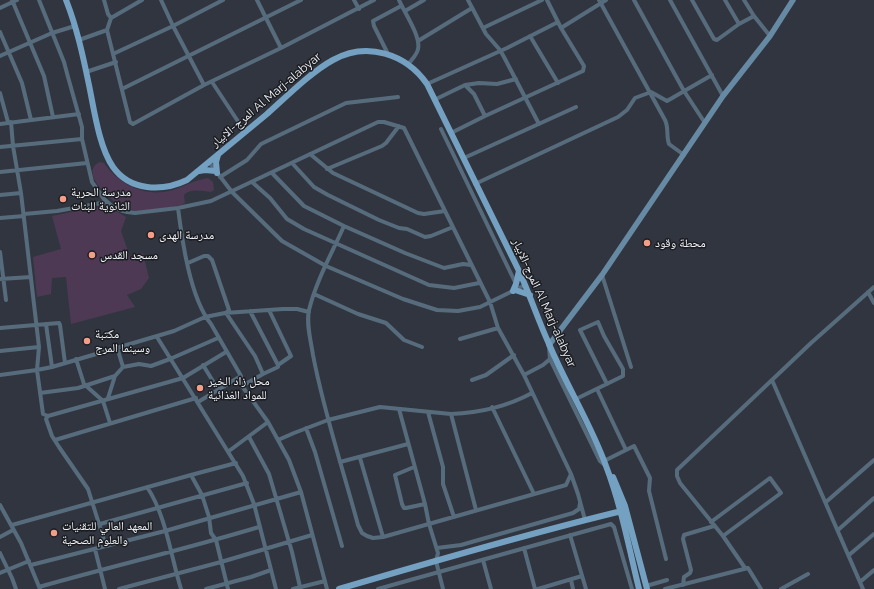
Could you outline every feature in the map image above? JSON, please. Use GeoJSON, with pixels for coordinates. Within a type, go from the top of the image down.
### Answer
{"type":"FeatureCollection","features":[{"type":"Feature","properties":{"kind":"main road","name":"المرج-الابيار Al Marj-alabyar"},"geometry":{"type":"LineString","coordinates":[[66,0],[79,40],[105,151],[113,167],[122,176],[145,187],[163,188],[179,184],[187,180],[302,83],[334,59],[352,53],[366,51],[388,54],[415,70],[427,84],[519,271],[549,345],[576,399],[606,465],[616,499],[622,509],[622,520],[639,589]]}},
{"type":"Feature","properties":{"kind":"main road"},"geometry":{"type":"LineString","coordinates":[[198,171],[205,170],[218,174],[216,162],[218,155]]}},
{"type":"Feature","properties":{"kind":"main road"},"geometry":{"type":"LineString","coordinates":[[519,271],[515,288],[530,295]]}},
{"type":"Feature","properties":{"kind":"main road","name":"المرج-الابيار Al Marj-alabyar"},"geometry":{"type":"LineString","coordinates":[[606,465],[610,470],[646,587]]}},
{"type":"Feature","properties":{"kind":"main road"},"geometry":{"type":"LineString","coordinates":[[611,512],[615,505],[616,499]]}},
{"type":"Feature","properties":{"kind":"main road"},"geometry":{"type":"LineString","coordinates":[[339,589],[622,509]]}},
{"type":"Feature","properties":{"kind":"main road"},"geometry":{"type":"LineString","coordinates":[[611,512],[622,520]]}},
{"type":"Feature","properties":{"kind":"street"},"geometry":{"type":"LineString","coordinates":[[39,0],[64,62],[82,127],[82,139],[92,182],[107,202],[113,207],[123,211],[135,213],[178,208],[211,201],[378,122],[384,122],[404,128],[490,302],[498,328],[514,355],[571,474],[577,489],[584,520]]}},
{"type":"Feature","properties":{"kind":"street"},"geometry":{"type":"LineString","coordinates":[[104,0],[108,14],[111,18]]}},
{"type":"Feature","properties":{"kind":"street"},"geometry":{"type":"LineString","coordinates":[[142,0],[111,18],[107,30],[130,122],[133,124],[204,85],[282,48],[374,0]]}},
{"type":"Feature","properties":{"kind":"street"},"geometry":{"type":"LineString","coordinates":[[161,0],[188,57],[204,85]]}},
{"type":"Feature","properties":{"kind":"street"},"geometry":{"type":"LineString","coordinates":[[113,54],[173,26],[223,0]]}},
{"type":"Feature","properties":{"kind":"street"},"geometry":{"type":"LineString","coordinates":[[257,0],[282,48]]}},
{"type":"Feature","properties":{"kind":"street"},"geometry":{"type":"LineString","coordinates":[[122,89],[301,0]]}},
{"type":"Feature","properties":{"kind":"street"},"geometry":{"type":"LineString","coordinates":[[354,0],[359,9]]}},
{"type":"Feature","properties":{"kind":"street"},"geometry":{"type":"LineString","coordinates":[[399,0],[418,41],[418,49],[408,65]]}},
{"type":"Feature","properties":{"kind":"street"},"geometry":{"type":"LineString","coordinates":[[405,11],[424,0]]}},
{"type":"Feature","properties":{"kind":"street"},"geometry":{"type":"LineString","coordinates":[[475,0],[469,1],[472,8],[489,38],[500,50],[539,124]]}},
{"type":"Feature","properties":{"kind":"street"},"geometry":{"type":"LineString","coordinates":[[483,28],[542,0]]}},
{"type":"Feature","properties":{"kind":"street"},"geometry":{"type":"LineString","coordinates":[[451,133],[580,73],[585,68],[578,54],[561,28],[547,0]]}},
{"type":"Feature","properties":{"kind":"street"},"geometry":{"type":"LineString","coordinates":[[561,28],[600,2],[606,0]]}},
{"type":"Feature","properties":{"kind":"street"},"geometry":{"type":"LineString","coordinates":[[634,0],[684,91],[705,123]]}},
{"type":"Feature","properties":{"kind":"street"},"geometry":{"type":"LineString","coordinates":[[670,0],[723,96]]}},
{"type":"Feature","properties":{"kind":"street"},"geometry":{"type":"LineString","coordinates":[[692,0],[714,39],[717,40],[739,24],[754,16]]}},
{"type":"Feature","properties":{"kind":"street"},"geometry":{"type":"LineString","coordinates":[[725,0],[739,24]]}},
{"type":"Feature","properties":{"kind":"street"},"geometry":{"type":"LineString","coordinates":[[744,0],[754,16],[770,36]]}},
{"type":"Feature","properties":{"kind":"street"},"geometry":{"type":"LineString","coordinates":[[666,559],[649,491],[650,478],[634,446],[606,465],[600,462],[550,360],[549,345],[602,275],[723,96],[770,36],[793,0]]}},
{"type":"Feature","properties":{"kind":"street"},"geometry":{"type":"LineString","coordinates":[[0,8],[14,1],[44,76],[53,117]]}},
{"type":"Feature","properties":{"kind":"street"},"geometry":{"type":"LineString","coordinates":[[600,2],[651,92],[667,124],[666,133],[669,144],[684,155]]}},
{"type":"Feature","properties":{"kind":"street"},"geometry":{"type":"LineString","coordinates":[[388,54],[373,21],[401,6]]}},
{"type":"Feature","properties":{"kind":"street"},"geometry":{"type":"LineString","coordinates":[[418,41],[472,8]]}},
{"type":"Feature","properties":{"kind":"street"},"geometry":{"type":"LineString","coordinates":[[427,84],[558,22]]}},
{"type":"Feature","properties":{"kind":"street"},"geometry":{"type":"LineString","coordinates":[[0,56],[52,33],[75,26]]}},
{"type":"Feature","properties":{"kind":"street"},"geometry":{"type":"LineString","coordinates":[[79,40],[107,30]]}},
{"type":"Feature","properties":{"kind":"street"},"geometry":{"type":"LineString","coordinates":[[0,32],[24,89],[31,120]]}},
{"type":"Feature","properties":{"kind":"street"},"geometry":{"type":"LineString","coordinates":[[530,36],[558,83]]}},
{"type":"Feature","properties":{"kind":"street"},"geometry":{"type":"LineString","coordinates":[[86,72],[116,62]]}},
{"type":"Feature","properties":{"kind":"street"},"geometry":{"type":"LineString","coordinates":[[476,184],[613,120],[627,110],[635,98],[651,92],[667,101],[712,75]]}},
{"type":"Feature","properties":{"kind":"street"},"geometry":{"type":"LineString","coordinates":[[434,100],[465,85],[479,83],[497,84],[516,79]]}},
{"type":"Feature","properties":{"kind":"street"},"geometry":{"type":"LineString","coordinates":[[212,82],[245,132]]}},
{"type":"Feature","properties":{"kind":"street"},"geometry":{"type":"LineString","coordinates":[[465,85],[474,94],[485,116]]}},
{"type":"Feature","properties":{"kind":"street"},"geometry":{"type":"LineString","coordinates":[[0,93],[10,122],[18,170],[37,325],[39,347],[37,370],[43,414],[48,416],[183,378],[226,352]]}},
{"type":"Feature","properties":{"kind":"street"},"geometry":{"type":"LineString","coordinates":[[218,174],[247,160],[261,144],[340,106],[352,102],[398,97]]}},
{"type":"Feature","properties":{"kind":"street"},"geometry":{"type":"LineString","coordinates":[[464,158],[576,107]]}},
{"type":"Feature","properties":{"kind":"street"},"geometry":{"type":"LineString","coordinates":[[0,124],[78,114]]}},
{"type":"Feature","properties":{"kind":"street"},"geometry":{"type":"LineString","coordinates":[[327,169],[382,146],[399,126]]}},
{"type":"Feature","properties":{"kind":"street"},"geometry":{"type":"LineString","coordinates":[[441,129],[515,288]]}},
{"type":"Feature","properties":{"kind":"street"},"geometry":{"type":"LineString","coordinates":[[0,148],[82,139]]}},
{"type":"Feature","properties":{"kind":"street"},"geometry":{"type":"LineString","coordinates":[[310,154],[333,173],[418,213],[424,214],[445,212]]}},
{"type":"Feature","properties":{"kind":"street"},"geometry":{"type":"LineString","coordinates":[[209,162],[232,192],[279,239],[326,266],[403,299],[437,310],[458,311],[474,309],[515,288],[525,285]]}},
{"type":"Feature","properties":{"kind":"street"},"geometry":{"type":"LineString","coordinates":[[0,172],[87,163]]}},
{"type":"Feature","properties":{"kind":"street"},"geometry":{"type":"LineString","coordinates":[[292,164],[314,187],[399,228],[407,229],[425,237],[452,227]]}},
{"type":"Feature","properties":{"kind":"street"},"geometry":{"type":"LineString","coordinates":[[272,173],[304,206],[344,226],[405,253],[444,268],[462,264],[471,265]]}},
{"type":"Feature","properties":{"kind":"street"},"geometry":{"type":"LineString","coordinates":[[252,182],[270,198],[283,215],[290,221],[336,244],[430,285],[454,288],[480,283]]}},
{"type":"Feature","properties":{"kind":"street"},"geometry":{"type":"LineString","coordinates":[[0,195],[21,193]]}},
{"type":"Feature","properties":{"kind":"street"},"geometry":{"type":"LineString","coordinates":[[0,218],[57,211],[107,202]]}},
{"type":"Feature","properties":{"kind":"street"},"geometry":{"type":"LineString","coordinates":[[478,208],[485,204]]}},
{"type":"Feature","properties":{"kind":"street"},"geometry":{"type":"LineString","coordinates":[[178,208],[188,263],[196,293],[205,317],[211,324],[241,376],[242,386],[268,422],[289,460],[301,492],[327,589]]}},
{"type":"Feature","properties":{"kind":"street"},"geometry":{"type":"LineString","coordinates":[[344,226],[314,294],[309,312],[309,332],[316,372],[328,420],[358,525],[362,532],[373,538],[383,537],[566,485],[577,489]]}},
{"type":"Feature","properties":{"kind":"street"},"geometry":{"type":"LineString","coordinates":[[0,252],[2,279],[6,300]]}},
{"type":"Feature","properties":{"kind":"street"},"geometry":{"type":"LineString","coordinates":[[188,263],[204,256],[208,256],[212,260],[229,310],[226,313]]}},
{"type":"Feature","properties":{"kind":"street"},"geometry":{"type":"LineString","coordinates":[[602,275],[631,367]]}},
{"type":"Feature","properties":{"kind":"street"},"geometry":{"type":"LineString","coordinates":[[2,279],[32,277]]}},
{"type":"Feature","properties":{"kind":"street"},"geometry":{"type":"LineString","coordinates":[[761,589],[750,570],[745,568],[739,562],[738,557],[723,536],[680,483],[677,476],[677,470],[874,286]]}},
{"type":"Feature","properties":{"kind":"street"},"geometry":{"type":"LineString","coordinates":[[868,292],[874,303]]}},
{"type":"Feature","properties":{"kind":"street"},"geometry":{"type":"LineString","coordinates":[[314,294],[358,314],[386,323],[404,340],[422,346]]}},
{"type":"Feature","properties":{"kind":"street"},"geometry":{"type":"LineString","coordinates":[[0,375],[52,367],[174,331],[205,317],[226,313],[269,310],[297,309],[309,312]]}},
{"type":"Feature","properties":{"kind":"street"},"geometry":{"type":"LineString","coordinates":[[242,386],[278,367],[278,365],[292,356],[269,310]]}},
{"type":"Feature","properties":{"kind":"street"},"geometry":{"type":"LineString","coordinates":[[250,311],[278,365]]}},
{"type":"Feature","properties":{"kind":"street"},"geometry":{"type":"LineString","coordinates":[[226,313],[255,356],[263,374]]}},
{"type":"Feature","properties":{"kind":"street"},"geometry":{"type":"LineString","coordinates":[[576,399],[621,378],[624,373],[598,322],[580,330],[607,384]]}},
{"type":"Feature","properties":{"kind":"street"},"geometry":{"type":"LineString","coordinates":[[46,324],[52,367]]}},
{"type":"Feature","properties":{"kind":"street"},"geometry":{"type":"LineString","coordinates":[[0,328],[60,324],[65,363]]}},
{"type":"Feature","properties":{"kind":"street"},"geometry":{"type":"LineString","coordinates":[[460,340],[498,328]]}},
{"type":"Feature","properties":{"kind":"street"},"geometry":{"type":"LineString","coordinates":[[157,336],[229,451],[247,483],[254,504],[276,589]]}},
{"type":"Feature","properties":{"kind":"street"},"geometry":{"type":"LineString","coordinates":[[40,393],[85,386],[115,376],[123,368],[139,364],[151,366],[218,338]]}},
{"type":"Feature","properties":{"kind":"street"},"geometry":{"type":"LineString","coordinates":[[0,351],[39,347]]}},
{"type":"Feature","properties":{"kind":"street"},"geometry":{"type":"LineString","coordinates":[[117,347],[123,368]]}},
{"type":"Feature","properties":{"kind":"street"},"geometry":{"type":"LineString","coordinates":[[472,380],[486,375],[514,355]]}},
{"type":"Feature","properties":{"kind":"street"},"geometry":{"type":"LineString","coordinates":[[76,359],[85,386],[103,400],[110,423]]}},
{"type":"Feature","properties":{"kind":"street"},"geometry":{"type":"LineString","coordinates":[[524,375],[550,360]]}},
{"type":"Feature","properties":{"kind":"street"},"geometry":{"type":"LineString","coordinates":[[203,365],[219,391]]}},
{"type":"Feature","properties":{"kind":"street"},"geometry":{"type":"LineString","coordinates":[[108,398],[115,376]]}},
{"type":"Feature","properties":{"kind":"street"},"geometry":{"type":"LineString","coordinates":[[55,440],[110,423],[197,400],[219,391],[241,376]]}},
{"type":"Feature","properties":{"kind":"street"},"geometry":{"type":"LineString","coordinates":[[772,380],[863,589]]}},
{"type":"Feature","properties":{"kind":"street"},"geometry":{"type":"LineString","coordinates":[[597,388],[626,450]]}},
{"type":"Feature","properties":{"kind":"street"},"geometry":{"type":"LineString","coordinates":[[278,440],[328,420],[380,407],[451,414],[473,412],[517,401],[532,393]]}},
{"type":"Feature","properties":{"kind":"street"},"geometry":{"type":"LineString","coordinates":[[492,407],[534,494]]}},
{"type":"Feature","properties":{"kind":"street"},"geometry":{"type":"LineString","coordinates":[[399,409],[429,524],[437,548],[438,553],[436,561],[443,589]]}},
{"type":"Feature","properties":{"kind":"street"},"geometry":{"type":"LineString","coordinates":[[428,412],[442,467],[443,484],[454,517]]}},
{"type":"Feature","properties":{"kind":"street"},"geometry":{"type":"LineString","coordinates":[[451,414],[476,510]]}},
{"type":"Feature","properties":{"kind":"street"},"geometry":{"type":"LineString","coordinates":[[48,416],[46,419],[55,440],[88,489],[106,546]]}},
{"type":"Feature","properties":{"kind":"street"},"geometry":{"type":"LineString","coordinates":[[229,451],[268,422]]}},
{"type":"Feature","properties":{"kind":"street"},"geometry":{"type":"LineString","coordinates":[[306,428],[315,452],[342,546]]}},
{"type":"Feature","properties":{"kind":"street"},"geometry":{"type":"LineString","coordinates":[[248,438],[268,474],[289,541],[300,587]]}},
{"type":"Feature","properties":{"kind":"street"},"geometry":{"type":"LineString","coordinates":[[340,462],[360,458],[408,444]]}},
{"type":"Feature","properties":{"kind":"street"},"geometry":{"type":"LineString","coordinates":[[360,458],[383,537]]}},
{"type":"Feature","properties":{"kind":"street"},"geometry":{"type":"LineString","coordinates":[[826,502],[874,460]]}},
{"type":"Feature","properties":{"kind":"street"},"geometry":{"type":"LineString","coordinates":[[12,525],[236,463]]}},
{"type":"Feature","properties":{"kind":"street"},"geometry":{"type":"LineString","coordinates":[[414,467],[394,475],[402,504],[404,508],[425,504]]}},
{"type":"Feature","properties":{"kind":"street"},"geometry":{"type":"LineString","coordinates":[[566,485],[571,474]]}},
{"type":"Feature","properties":{"kind":"street"},"geometry":{"type":"LineString","coordinates":[[191,475],[202,495],[209,517],[211,533],[216,540],[220,562],[228,589]]}},
{"type":"Feature","properties":{"kind":"street"},"geometry":{"type":"LineString","coordinates":[[683,585],[684,578],[690,573],[691,570],[683,539],[684,536],[713,524],[770,478],[781,493],[723,536]]}},
{"type":"Feature","properties":{"kind":"street"},"geometry":{"type":"LineString","coordinates":[[100,524],[247,483]]}},
{"type":"Feature","properties":{"kind":"street"},"geometry":{"type":"LineString","coordinates":[[147,487],[158,508],[172,552],[176,574],[181,589]]}},
{"type":"Feature","properties":{"kind":"street"},"geometry":{"type":"LineString","coordinates":[[31,566],[301,492]]}},
{"type":"Feature","properties":{"kind":"street"},"geometry":{"type":"LineString","coordinates":[[838,530],[874,498]]}},
{"type":"Feature","properties":{"kind":"street"},"geometry":{"type":"LineString","coordinates":[[437,548],[461,545],[566,515],[579,509],[580,503]]}},
{"type":"Feature","properties":{"kind":"street"},"geometry":{"type":"LineString","coordinates":[[0,505],[21,543],[40,588],[101,570],[260,528]]}},
{"type":"Feature","properties":{"kind":"street"},"geometry":{"type":"LineString","coordinates":[[378,589],[608,524],[614,525],[632,589]]}},
{"type":"Feature","properties":{"kind":"street"},"geometry":{"type":"LineString","coordinates":[[0,537],[13,530]]}},
{"type":"Feature","properties":{"kind":"street"},"geometry":{"type":"LineString","coordinates":[[849,555],[874,534]]}},
{"type":"Feature","properties":{"kind":"street"},"geometry":{"type":"LineString","coordinates":[[119,589],[220,562],[312,535]]}},
{"type":"Feature","properties":{"kind":"street"},"geometry":{"type":"LineString","coordinates":[[570,535],[586,589]]}},
{"type":"Feature","properties":{"kind":"street"},"geometry":{"type":"LineString","coordinates":[[524,548],[536,589],[582,576]]}},
{"type":"Feature","properties":{"kind":"street"},"geometry":{"type":"LineString","coordinates":[[95,549],[105,589]]}},
{"type":"Feature","properties":{"kind":"street"},"geometry":{"type":"LineString","coordinates":[[0,553],[16,589]]}},
{"type":"Feature","properties":{"kind":"street"},"geometry":{"type":"LineString","coordinates":[[0,573],[29,560]]}},
{"type":"Feature","properties":{"kind":"street"},"geometry":{"type":"LineString","coordinates":[[483,560],[491,589]]}},
{"type":"Feature","properties":{"kind":"street"},"geometry":{"type":"LineString","coordinates":[[735,571],[739,562]]}},
{"type":"Feature","properties":{"kind":"street"},"geometry":{"type":"LineString","coordinates":[[665,589],[745,568]]}},
{"type":"Feature","properties":{"kind":"street"},"geometry":{"type":"LineString","coordinates":[[206,589],[252,577],[271,570]]}},
{"type":"Feature","properties":{"kind":"street"},"geometry":{"type":"LineString","coordinates":[[860,582],[874,570]]}},
{"type":"Feature","properties":{"kind":"street"},"geometry":{"type":"LineString","coordinates":[[781,589],[808,574]]}},
{"type":"Feature","properties":{"kind":"street"},"geometry":{"type":"LineString","coordinates":[[571,580],[573,589]]}},
{"type":"Feature","properties":{"kind":"street"},"geometry":{"type":"LineString","coordinates":[[646,587],[667,580]]}},
{"type":"Feature","properties":{"kind":"street"},"geometry":{"type":"LineString","coordinates":[[293,589],[325,581]]}},
{"type":"Feature","properties":{"kind":"shaded area"},"geometry":{"type":"Polygon","coordinates":[[[100,162],[104,163],[117,178],[134,188],[143,191],[163,192],[173,190],[208,178],[213,182],[214,190],[211,192],[197,190],[190,191],[184,195],[185,203],[181,205],[146,211],[128,210],[108,196],[95,181],[93,173],[94,167],[100,162]]]}},
{"type":"Feature","properties":{"kind":"shaded area"},"geometry":{"type":"Polygon","coordinates":[[[105,205],[126,217],[121,231],[130,257],[143,253],[149,278],[141,289],[127,295],[135,307],[71,324],[66,277],[52,278],[51,294],[37,297],[33,257],[61,249],[52,216],[105,205]]]}},
{"type":"Feature","properties":{"kind":"place","name":"مدرسة الحرية الثانوية للبنات"},"geometry":{"type":"Point","coordinates":[63,199]}},
{"type":"Feature","properties":{"kind":"place","name":"مدرسة الهدى"},"geometry":{"type":"Point","coordinates":[151,235]}},
{"type":"Feature","properties":{"kind":"place","name":"محطة وقود"},"geometry":{"type":"Point","coordinates":[647,243]}},
{"type":"Feature","properties":{"kind":"place","name":"مسجد القدس"},"geometry":{"type":"Point","coordinates":[92,255]}},
{"type":"Feature","properties":{"kind":"place","name":"مكتبة وسينما المرج"},"geometry":{"type":"Point","coordinates":[87,341]}},
{"type":"Feature","properties":{"kind":"place","name":"محل زاد الخير للمواد الغذائية"},"geometry":{"type":"Point","coordinates":[200,388]}},
{"type":"Feature","properties":{"kind":"place","name":"المعهد العالي للتقنيات والعلوم الصحية"},"geometry":{"type":"Point","coordinates":[54,533]}}]}
